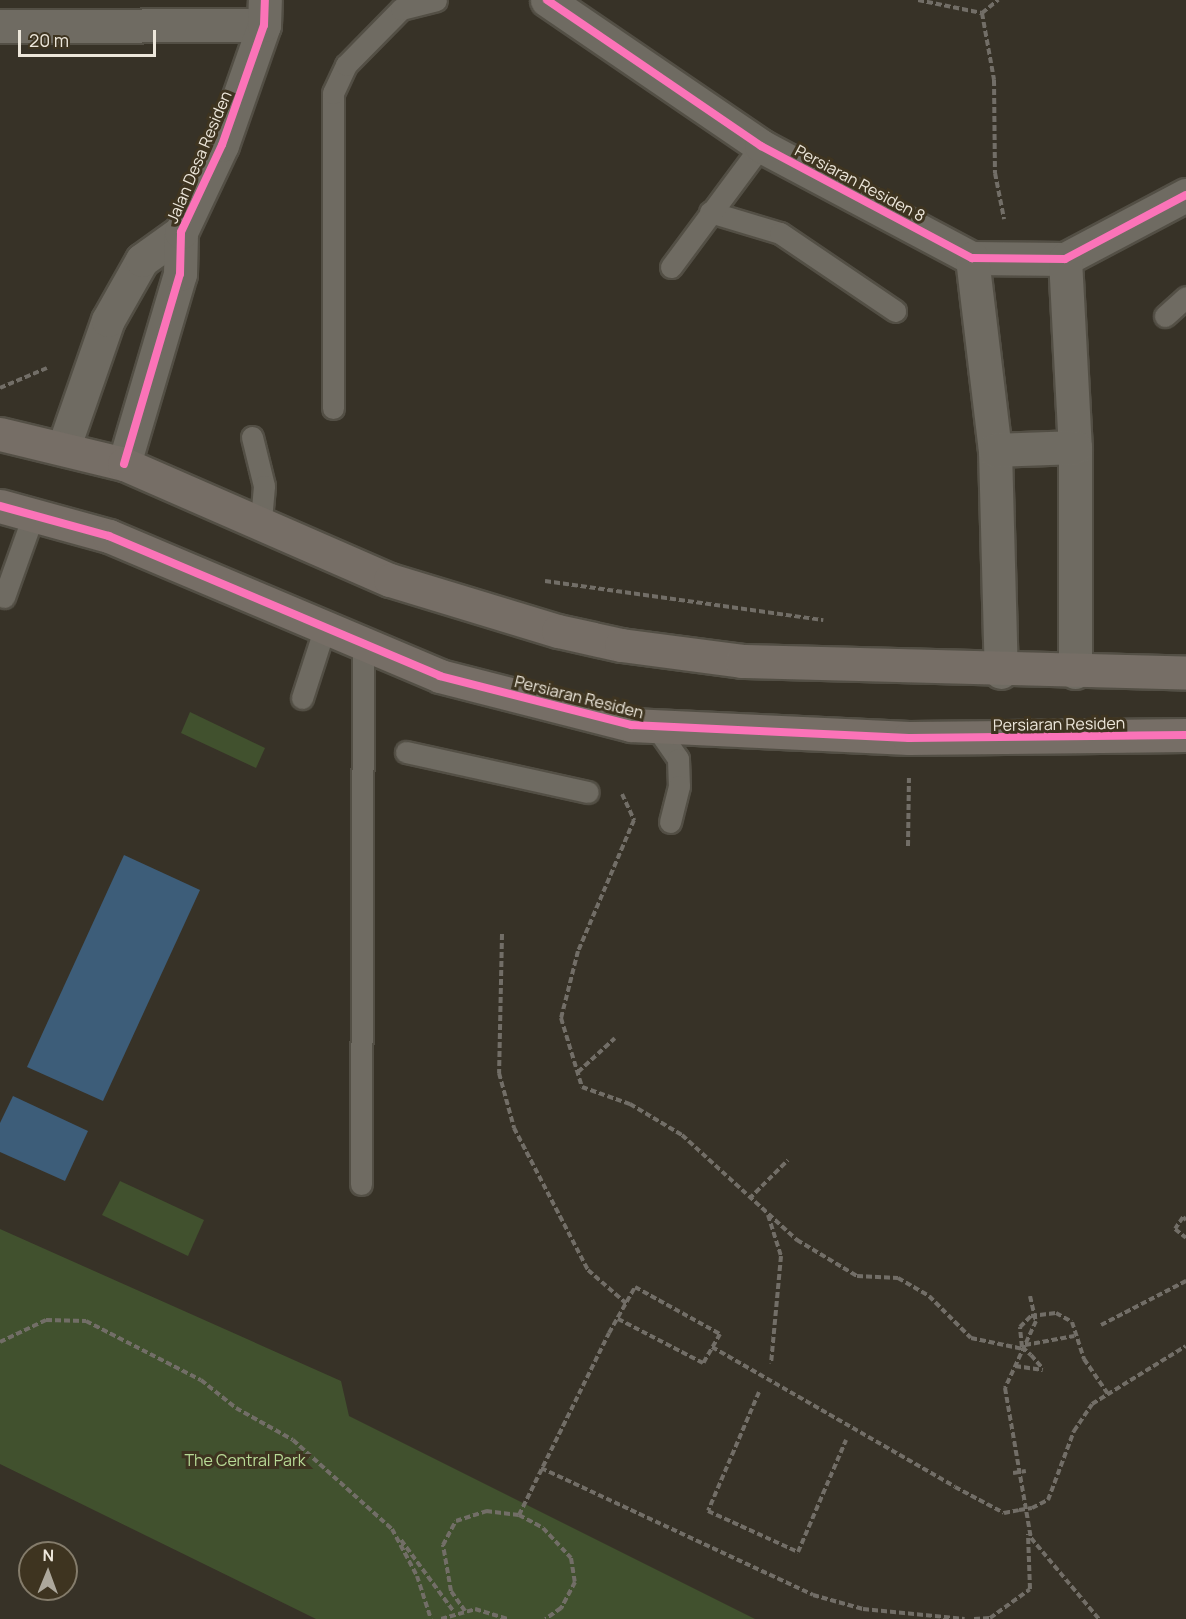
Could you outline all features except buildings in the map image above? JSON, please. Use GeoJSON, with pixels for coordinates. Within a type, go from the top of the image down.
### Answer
{"type":"FeatureCollection","features":[{"type":"Feature","properties":{"kind":"street","name":"Persiaran Residen 8"},"geometry":{"type":"LineString","coordinates":[[547,0],[762,146],[972,258],[1011,261],[1065,259],[1186,195]]}},
{"type":"Feature","properties":{"kind":"street"},"geometry":{"type":"LineString","coordinates":[[0,26],[265,13]]}},
{"type":"Feature","properties":{"kind":"street","name":"Jalan Desa Residen"},"geometry":{"type":"LineString","coordinates":[[124,464],[180,274],[181,232],[222,145],[265,13]]}},
{"type":"Feature","properties":{"kind":"street","name":"Jalan Desa Residen"},"geometry":{"type":"LineString","coordinates":[[64,446],[108,320],[142,260],[181,232]]}},
{"type":"Feature","properties":{"kind":"street"},"geometry":{"type":"LineString","coordinates":[[972,258],[995,450],[1000,672]]}},
{"type":"Feature","properties":{"kind":"street"},"geometry":{"type":"LineString","coordinates":[[1065,259],[1075,447],[1075,672]]}},
{"type":"Feature","properties":{"kind":"street"},"geometry":{"type":"LineString","coordinates":[[0,434],[64,446],[124,464],[261,521],[390,580],[558,631],[621,645],[742,661],[1000,672],[1186,673]]}},
{"type":"Feature","properties":{"kind":"street"},"geometry":{"type":"LineString","coordinates":[[995,450],[1075,447]]}},
{"type":"Feature","properties":{"kind":"street","name":"Persiaran Residen"},"geometry":{"type":"LineString","coordinates":[[0,506],[34,513],[109,536],[440,676],[658,730],[967,739],[1186,735]]}},
{"type":"Feature","properties":{"kind":"lane"},"geometry":{"type":"LineString","coordinates":[[333,408],[333,93],[346,65],[401,9],[436,0]]}},
{"type":"Feature","properties":{"kind":"lane"},"geometry":{"type":"LineString","coordinates":[[671,267],[710,212],[762,146]]}},
{"type":"Feature","properties":{"kind":"lane"},"geometry":{"type":"LineString","coordinates":[[710,212],[780,233],[895,311]]}},
{"type":"Feature","properties":{"kind":"lane"},"geometry":{"type":"LineString","coordinates":[[1165,316],[1186,297]]}},
{"type":"Feature","properties":{"kind":"lane"},"geometry":{"type":"LineString","coordinates":[[252,437],[264,486],[261,521]]}},
{"type":"Feature","properties":{"kind":"lane"},"geometry":{"type":"LineString","coordinates":[[4,597],[34,513]]}},
{"type":"Feature","properties":{"kind":"lane"},"geometry":{"type":"LineString","coordinates":[[302,698],[325,627]]}},
{"type":"Feature","properties":{"kind":"lane"},"geometry":{"type":"LineString","coordinates":[[361,1184],[363,643]]}},
{"type":"Feature","properties":{"kind":"lane"},"geometry":{"type":"LineString","coordinates":[[658,730],[678,759],[679,786],[670,822]]}},
{"type":"Feature","properties":{"kind":"lane"},"geometry":{"type":"LineString","coordinates":[[406,752],[588,792]]}},
{"type":"Feature","properties":{"kind":"path"},"geometry":{"type":"LineString","coordinates":[[918,0],[982,13]]}},
{"type":"Feature","properties":{"kind":"path"},"geometry":{"type":"LineString","coordinates":[[982,13],[998,0]]}},
{"type":"Feature","properties":{"kind":"path"},"geometry":{"type":"LineString","coordinates":[[982,13],[994,80],[995,172],[1011,261]]}},
{"type":"Feature","properties":{"kind":"path"},"geometry":{"type":"LineString","coordinates":[[538,579],[830,621]]}},
{"type":"Feature","properties":{"kind":"path"},"geometry":{"type":"LineString","coordinates":[[908,846],[909,771]]}},
{"type":"Feature","properties":{"kind":"path"},"geometry":{"type":"LineString","coordinates":[[588,792],[595,782],[619,790],[634,820],[578,951],[561,1018],[582,1087],[630,1104],[682,1135],[749,1199],[797,1240],[857,1276],[898,1278],[928,1296],[971,1338],[1023,1347],[1046,1346],[1074,1336]]}},
{"type":"Feature","properties":{"kind":"path"},"geometry":{"type":"LineString","coordinates":[[502,934],[499,1072],[514,1128],[588,1270],[627,1304]]}},
{"type":"Feature","properties":{"kind":"path"},"geometry":{"type":"LineString","coordinates":[[577,1072],[615,1038]]}},
{"type":"Feature","properties":{"kind":"path"},"geometry":{"type":"LineString","coordinates":[[749,1199],[788,1160]]}},
{"type":"Feature","properties":{"kind":"path"},"geometry":{"type":"LineString","coordinates":[[767,1215],[781,1256],[771,1364]]}},
{"type":"Feature","properties":{"kind":"path"},"geometry":{"type":"LineString","coordinates":[[1186,1220],[1183,1217],[1175,1229],[1186,1238]]}},
{"type":"Feature","properties":{"kind":"path"},"geometry":{"type":"LineString","coordinates":[[1101,1325],[1186,1281]]}},
{"type":"Feature","properties":{"kind":"path"},"geometry":{"type":"LineString","coordinates":[[519,1515],[541,1468],[618,1318],[635,1287],[720,1334],[703,1363],[618,1318]]}},
{"type":"Feature","properties":{"kind":"path"},"geometry":{"type":"LineString","coordinates":[[1030,1296],[1036,1321],[1005,1388],[1031,1538],[1099,1619]]}},
{"type":"Feature","properties":{"kind":"path"},"geometry":{"type":"LineString","coordinates":[[1015,1366],[1043,1370],[1023,1347],[1024,1321],[1042,1311],[1056,1313],[1072,1322],[1084,1359],[1108,1394]]}},
{"type":"Feature","properties":{"kind":"path"},"geometry":{"type":"LineString","coordinates":[[0,1342],[46,1320],[86,1321],[201,1380],[236,1408],[293,1440],[392,1529],[454,1612]]}},
{"type":"Feature","properties":{"kind":"path"},"geometry":{"type":"LineString","coordinates":[[712,1347],[1004,1513],[1032,1508],[1048,1500],[1074,1431],[1092,1404],[1186,1346]]}},
{"type":"Feature","properties":{"kind":"path"},"geometry":{"type":"LineString","coordinates":[[759,1392],[708,1511],[798,1552],[846,1440]]}},
{"type":"Feature","properties":{"kind":"path"},"geometry":{"type":"LineString","coordinates":[[541,1468],[813,1595],[863,1609],[965,1619]]}},
{"type":"Feature","properties":{"kind":"path"},"geometry":{"type":"LineString","coordinates":[[1013,1473],[1026,1471]]}},
{"type":"Feature","properties":{"kind":"path"},"geometry":{"type":"LineString","coordinates":[[974,1619],[990,1618],[1022,1597],[1032,1582],[1026,1509]]}},
{"type":"Feature","properties":{"kind":"path"},"geometry":{"type":"LineString","coordinates":[[465,1611],[442,1563],[446,1534],[456,1521],[486,1511],[519,1515],[543,1528],[571,1558],[575,1582],[561,1608],[545,1619]]}},
{"type":"Feature","properties":{"kind":"path"},"geometry":{"type":"LineString","coordinates":[[392,1529],[417,1576],[430,1619]]}},
{"type":"Feature","properties":{"kind":"path"},"geometry":{"type":"LineString","coordinates":[[441,1619],[454,1612],[465,1611],[507,1619]]}},
{"type":"Feature","properties":{"kind":"green space"},"geometry":{"type":"Polygon","coordinates":[[[190,712],[265,748],[256,768],[181,733],[190,712]]]}},
{"type":"Feature","properties":{"kind":"green space"},"geometry":{"type":"Polygon","coordinates":[[[120,1181],[204,1220],[188,1256],[102,1215],[120,1181]]]}},
{"type":"Feature","properties":{"kind":"green space","name":"The Central Park"},"geometry":{"type":"Polygon","coordinates":[[[0,1229],[341,1381],[349,1416],[755,1619],[316,1619],[0,1464],[0,1229]]]}},
{"type":"Feature","properties":{"kind":"water"},"geometry":{"type":"Polygon","coordinates":[[[124,855],[200,890],[103,1101],[27,1067],[124,855]]]}},
{"type":"Feature","properties":{"kind":"water"},"geometry":{"type":"Polygon","coordinates":[[[13,1096],[88,1131],[65,1181],[0,1152],[0,1123],[13,1096]]]}},
{"type":"Feature","properties":{"kind":"cycle path"},"geometry":{"type":"LineString","coordinates":[[124,464],[180,274],[181,232],[222,145],[264,25],[265,0]]}},
{"type":"Feature","properties":{"kind":"cycle path"},"geometry":{"type":"LineString","coordinates":[[547,0],[761,146],[972,258],[1065,259],[1186,195]]}},
{"type":"Feature","properties":{"kind":"cycle path"},"geometry":{"type":"LineString","coordinates":[[0,506],[109,536],[440,676],[631,725],[909,738],[1186,735]]}}]}
